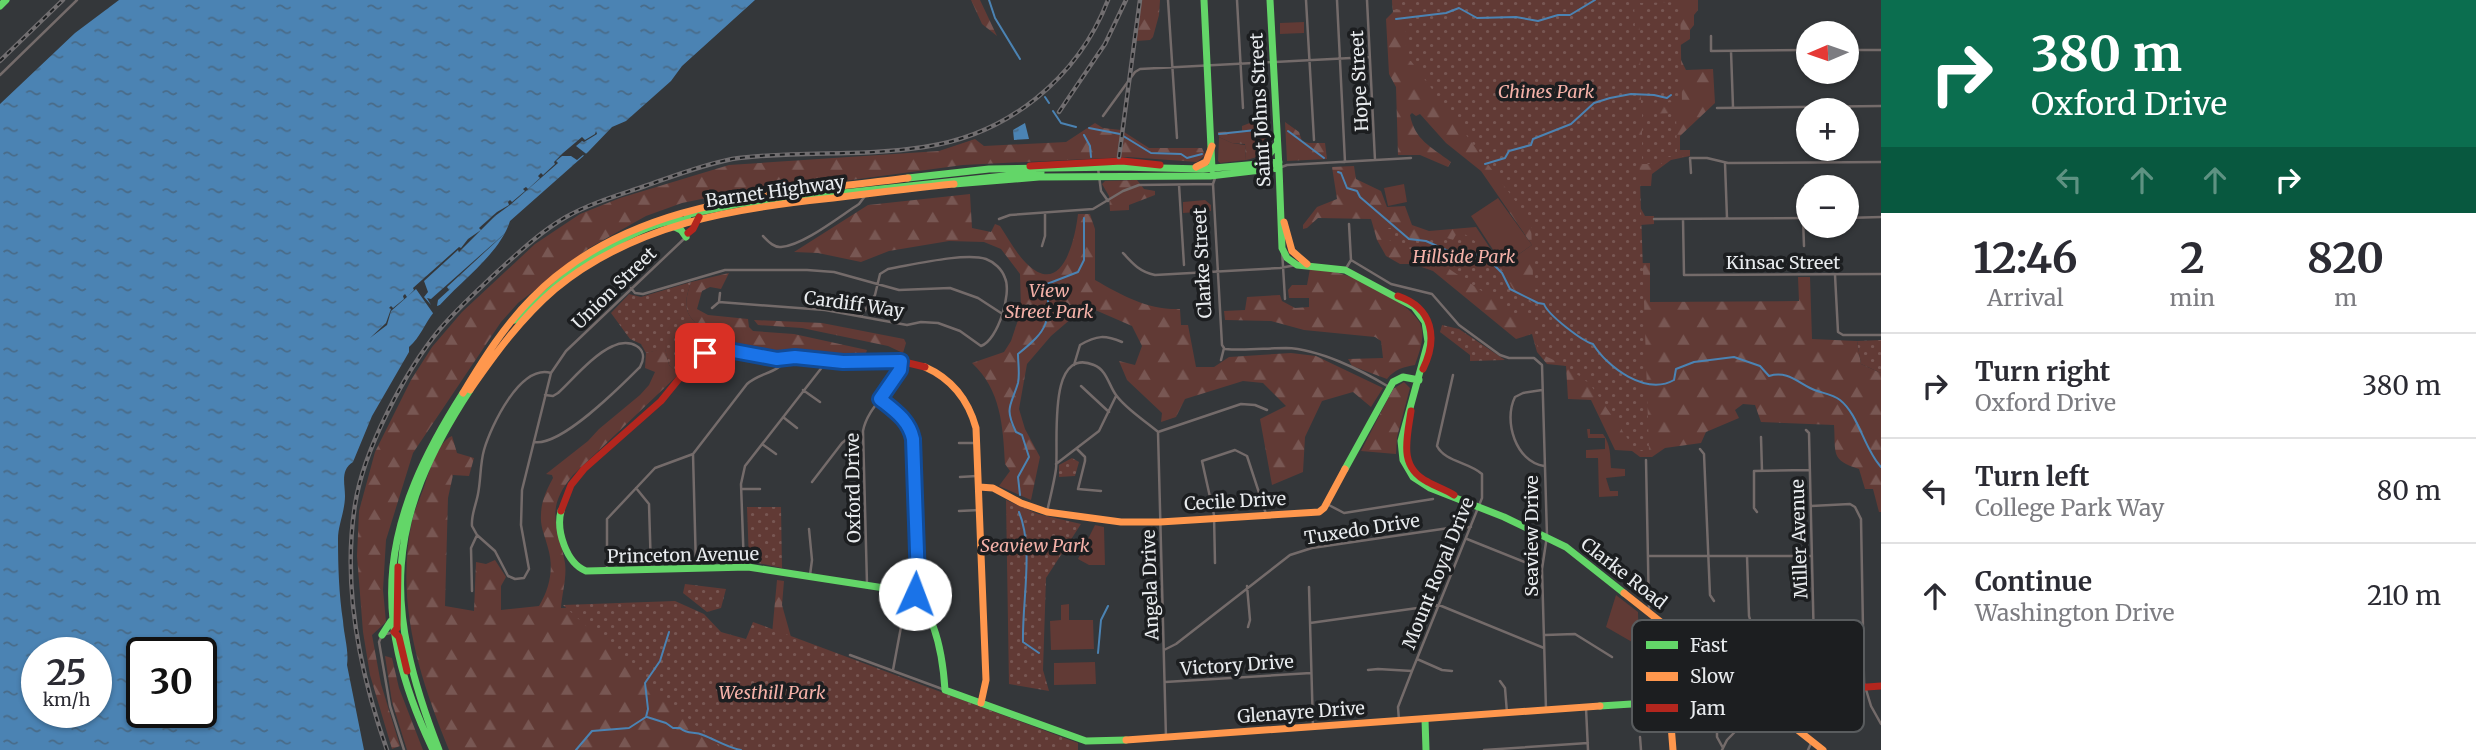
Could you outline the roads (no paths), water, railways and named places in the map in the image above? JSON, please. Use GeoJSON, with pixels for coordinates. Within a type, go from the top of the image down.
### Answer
{"type":"FeatureCollection","features":[{"type":"Feature","properties":{"kind":"main road"},"geometry":{"type":"LineString","coordinates":[[0,6],[6,0]]}},
{"type":"Feature","properties":{"kind":"main road","name":"Clarke Street"},"geometry":{"type":"LineString","coordinates":[[1204,0],[1212,173]]}},
{"type":"Feature","properties":{"kind":"main road","name":"Saint Johns Street"},"geometry":{"type":"LineString","coordinates":[[1270,0],[1286,249]]}},
{"type":"Feature","properties":{"kind":"main road"},"geometry":{"type":"LineString","coordinates":[[1256,163],[1266,158],[1278,144]]}},
{"type":"Feature","properties":{"kind":"main road"},"geometry":{"type":"LineString","coordinates":[[1189,169],[1206,162],[1212,146]]}},
{"type":"Feature","properties":{"kind":"main road","name":"Barnet Highway"},"geometry":{"type":"LineString","coordinates":[[433,750],[408,694],[394,632],[393,558],[411,482],[431,442],[490,351],[519,312],[545,286],[593,251],[637,227],[675,212],[737,198],[944,174],[1114,161],[1212,173],[1256,163],[1281,165]]}},
{"type":"Feature","properties":{"kind":"main road","name":"Barnet Highway"},"geometry":{"type":"LineString","coordinates":[[1012,169],[1212,173],[1281,165]]}},
{"type":"Feature","properties":{"kind":"main road","name":"Barnet Highway"},"geometry":{"type":"LineString","coordinates":[[439,750],[412,680],[402,621],[402,553],[410,505],[425,466],[453,417],[509,336],[536,307],[573,276],[622,247],[671,225],[759,206],[865,192],[1005,179],[1174,168]]}},
{"type":"Feature","properties":{"kind":"main road"},"geometry":{"type":"LineString","coordinates":[[513,320],[571,272],[604,251],[635,234],[672,219],[687,220],[691,213],[738,204],[1054,169]]}},
{"type":"Feature","properties":{"kind":"main road"},"geometry":{"type":"LineString","coordinates":[[671,225],[687,235],[699,217]]}},
{"type":"Feature","properties":{"kind":"main road"},"geometry":{"type":"LineString","coordinates":[[1286,249],[1287,258],[1297,265]]}},
{"type":"Feature","properties":{"kind":"main road","name":"Clarke Road"},"geometry":{"type":"LineString","coordinates":[[1286,249],[1310,265]]}},
{"type":"Feature","properties":{"kind":"main road","name":"Clarke Road"},"geometry":{"type":"LineString","coordinates":[[1297,265],[1345,270],[1417,305],[1430,323],[1432,343],[1401,436],[1405,465],[1413,477],[1421,483],[1547,536],[1566,547],[1659,620]]}},
{"type":"Feature","properties":{"kind":"main road","name":"Princeton Avenue"},"geometry":{"type":"LineString","coordinates":[[787,358],[777,359],[723,349],[702,355],[689,366],[664,398],[616,438],[576,477],[566,492],[558,520],[569,558],[576,567],[587,572],[744,567],[867,584],[915,594]]}},
{"type":"Feature","properties":{"kind":"main road"},"geometry":{"type":"LineString","coordinates":[[787,358],[901,361],[923,366],[941,375],[965,399],[974,417],[978,443],[986,680],[981,703]]}},
{"type":"Feature","properties":{"kind":"main road"},"geometry":{"type":"LineString","coordinates":[[1327,504],[1389,387],[1401,377],[1420,377]]}},
{"type":"Feature","properties":{"kind":"main road","name":"Cecile Drive"},"geometry":{"type":"LineString","coordinates":[[979,487],[993,488],[1021,503],[1047,512],[1110,521],[1160,522],[1320,512],[1327,504]]}},
{"type":"Feature","properties":{"kind":"main road"},"geometry":{"type":"LineString","coordinates":[[402,553],[396,575],[397,628],[394,632],[400,638],[405,666],[412,680]]}},
{"type":"Feature","properties":{"kind":"main road"},"geometry":{"type":"LineString","coordinates":[[915,594],[926,610],[945,690]]}},
{"type":"Feature","properties":{"kind":"main road"},"geometry":{"type":"LineString","coordinates":[[382,635],[393,618]]}},
{"type":"Feature","properties":{"kind":"main road"},"geometry":{"type":"LineString","coordinates":[[1865,687],[1881,686]]}},
{"type":"Feature","properties":{"kind":"main road","name":"Glenayre Drive"},"geometry":{"type":"LineString","coordinates":[[945,690],[1091,742],[1632,704]]}},
{"type":"Feature","properties":{"kind":"main road"},"geometry":{"type":"LineString","coordinates":[[1425,719],[1426,750]]}},
{"type":"Feature","properties":{"kind":"main road"},"geometry":{"type":"LineString","coordinates":[[1672,732],[1673,750]]}},
{"type":"Feature","properties":{"kind":"main road","name":"Clarke Road"},"geometry":{"type":"LineString","coordinates":[[1800,732],[1823,750]]}},
{"type":"Feature","properties":{"kind":"street"},"geometry":{"type":"LineString","coordinates":[[0,75],[77,0]]}},
{"type":"Feature","properties":{"kind":"street"},"geometry":{"type":"LineString","coordinates":[[1168,0],[1177,138]]}},
{"type":"Feature","properties":{"kind":"street"},"geometry":{"type":"LineString","coordinates":[[1237,0],[1243,108]]}},
{"type":"Feature","properties":{"kind":"street"},"geometry":{"type":"LineString","coordinates":[[1306,0],[1314,140]]}},
{"type":"Feature","properties":{"kind":"street"},"geometry":{"type":"LineString","coordinates":[[1337,0],[1345,162]]}},
{"type":"Feature","properties":{"kind":"street","name":"Hope Street"},"geometry":{"type":"LineString","coordinates":[[1367,0],[1375,160]]}},
{"type":"Feature","properties":{"kind":"street"},"geometry":{"type":"LineString","coordinates":[[1711,36],[1711,51],[1796,50]]}},
{"type":"Feature","properties":{"kind":"street"},"geometry":{"type":"LineString","coordinates":[[1859,50],[1881,50]]}},
{"type":"Feature","properties":{"kind":"street"},"geometry":{"type":"LineString","coordinates":[[1731,51],[1733,107]]}},
{"type":"Feature","properties":{"kind":"street"},"geometry":{"type":"LineString","coordinates":[[1103,116],[1140,69],[1370,57]]}},
{"type":"Feature","properties":{"kind":"street"},"geometry":{"type":"LineString","coordinates":[[1717,108],[1881,106]]}},
{"type":"Feature","properties":{"kind":"street"},"geometry":{"type":"LineString","coordinates":[[1281,165],[1410,158]]}},
{"type":"Feature","properties":{"kind":"street"},"geometry":{"type":"LineString","coordinates":[[1690,173],[1690,158],[1707,158],[1725,163],[1881,162]]}},
{"type":"Feature","properties":{"kind":"street"},"geometry":{"type":"LineString","coordinates":[[1725,163],[1727,218]]}},
{"type":"Feature","properties":{"kind":"street"},"geometry":{"type":"LineString","coordinates":[[1098,171],[1101,191],[1108,201]]}},
{"type":"Feature","properties":{"kind":"street","name":"Clarke Street"},"geometry":{"type":"LineString","coordinates":[[1212,173],[1224,348]]}},
{"type":"Feature","properties":{"kind":"street"},"geometry":{"type":"LineString","coordinates":[[999,219],[1010,215],[1093,209],[1139,185],[1213,184]]}},
{"type":"Feature","properties":{"kind":"street"},"geometry":{"type":"LineString","coordinates":[[1180,185],[1184,265]]}},
{"type":"Feature","properties":{"kind":"street"},"geometry":{"type":"LineString","coordinates":[[763,236],[780,248],[801,240],[865,200],[865,192]]}},
{"type":"Feature","properties":{"kind":"street"},"geometry":{"type":"LineString","coordinates":[[1042,246],[1045,213]]}},
{"type":"Feature","properties":{"kind":"street"},"geometry":{"type":"LineString","coordinates":[[1859,218],[1881,217]]}},
{"type":"Feature","properties":{"kind":"street"},"geometry":{"type":"LineString","coordinates":[[1654,219],[1796,218]]}},
{"type":"Feature","properties":{"kind":"street","name":"Kinsac Street"},"geometry":{"type":"LineString","coordinates":[[1683,219],[1684,275],[1881,274]]}},
{"type":"Feature","properties":{"kind":"street"},"geometry":{"type":"LineString","coordinates":[[687,220],[687,235]]}},
{"type":"Feature","properties":{"kind":"street"},"geometry":{"type":"LineString","coordinates":[[1345,270],[1351,260],[1349,224]]}},
{"type":"Feature","properties":{"kind":"street","name":"Union Street"},"geometry":{"type":"LineString","coordinates":[[551,373],[559,358],[687,235]]}},
{"type":"Feature","properties":{"kind":"street"},"geometry":{"type":"LineString","coordinates":[[1804,246],[1805,238]]}},
{"type":"Feature","properties":{"kind":"street","name":"Saint Johns Street"},"geometry":{"type":"LineString","coordinates":[[1285,299],[1282,268],[1286,249]]}},
{"type":"Feature","properties":{"kind":"street"},"geometry":{"type":"LineString","coordinates":[[1123,253],[1135,267],[1155,275],[1297,265]]}},
{"type":"Feature","properties":{"kind":"street"},"geometry":{"type":"LineString","coordinates":[[631,288],[635,293],[643,295],[730,270],[827,271],[877,285],[900,290],[950,288],[978,298],[1002,314],[1007,287],[1005,277],[995,264],[983,258],[964,257],[888,269],[880,274],[877,285],[872,300],[861,316]]}},
{"type":"Feature","properties":{"kind":"street","name":"Seaview Drive"},"geometry":{"type":"LineString","coordinates":[[1351,260],[1391,284],[1432,294],[1464,328],[1502,355],[1532,358],[1540,362],[1547,536],[1542,569],[1546,710]]}},
{"type":"Feature","properties":{"kind":"street"},"geometry":{"type":"LineString","coordinates":[[1835,274],[1837,329],[1843,335],[1881,335]]}},
{"type":"Feature","properties":{"kind":"street"},"geometry":{"type":"LineString","coordinates":[[712,309],[719,302],[720,293]]}},
{"type":"Feature","properties":{"kind":"street","name":"Cardiff Way"},"geometry":{"type":"LineString","coordinates":[[719,302],[825,310],[907,325],[921,322],[943,324],[983,346],[994,334],[1002,314]]}},
{"type":"Feature","properties":{"kind":"street"},"geometry":{"type":"LineString","coordinates":[[1047,512],[1056,464],[1058,389],[1066,371],[1074,365],[1080,345],[1102,335],[1122,342]]}},
{"type":"Feature","properties":{"kind":"street"},"geometry":{"type":"LineString","coordinates":[[534,442],[546,442],[573,428],[639,369],[643,353],[632,343],[612,346],[558,393],[551,397],[545,395]]}},
{"type":"Feature","properties":{"kind":"street"},"geometry":{"type":"LineString","coordinates":[[1221,360],[1224,348],[1289,348],[1309,351],[1389,387]]}},
{"type":"Feature","properties":{"kind":"street"},"geometry":{"type":"LineString","coordinates":[[607,571],[606,522],[657,467],[693,454],[747,384],[776,370],[787,358]]}},
{"type":"Feature","properties":{"kind":"street"},"geometry":{"type":"LineString","coordinates":[[744,567],[741,489],[745,466],[824,361]]}},
{"type":"Feature","properties":{"kind":"street","name":"Oxford Drive"},"geometry":{"type":"LineString","coordinates":[[867,584],[862,438],[867,418],[900,370],[901,361]]}},
{"type":"Feature","properties":{"kind":"street"},"geometry":{"type":"LineString","coordinates":[[1074,365],[1094,365],[1102,370],[1116,396],[1158,432],[1241,404],[1255,405],[1267,410]]}},
{"type":"Feature","properties":{"kind":"street"},"geometry":{"type":"LineString","coordinates":[[535,373],[551,373],[545,395],[523,483],[520,510],[530,566],[528,573],[520,579],[510,577],[495,551],[477,535],[471,519],[478,493],[483,452],[491,431],[522,382],[535,373]]}},
{"type":"Feature","properties":{"kind":"street","name":"Mount Royal Drive"},"geometry":{"type":"LineString","coordinates":[[1399,721],[1398,707],[1483,493],[1482,474],[1442,454],[1437,446],[1453,375]]}},
{"type":"Feature","properties":{"kind":"street"},"geometry":{"type":"LineString","coordinates":[[1081,386],[1109,412]]}},
{"type":"Feature","properties":{"kind":"street"},"geometry":{"type":"LineString","coordinates":[[803,390],[820,402]]}},
{"type":"Feature","properties":{"kind":"street"},"geometry":{"type":"LineString","coordinates":[[1542,390],[1515,397],[1512,402],[1512,418],[1516,445],[1536,464],[1544,466]]}},
{"type":"Feature","properties":{"kind":"street"},"geometry":{"type":"LineString","coordinates":[[1056,464],[1098,431],[1116,396]]}},
{"type":"Feature","properties":{"kind":"street"},"geometry":{"type":"LineString","coordinates":[[880,399],[901,415],[911,430],[913,439],[918,580],[915,594]]}},
{"type":"Feature","properties":{"kind":"street"},"geometry":{"type":"LineString","coordinates":[[782,416],[797,428]]}},
{"type":"Feature","properties":{"kind":"street","name":"Miller Avenue"},"geometry":{"type":"LineString","coordinates":[[1806,430],[1809,433],[1813,620]]}},
{"type":"Feature","properties":{"kind":"street","name":"Angela Drive"},"geometry":{"type":"LineString","coordinates":[[1158,432],[1166,738]]}},
{"type":"Feature","properties":{"kind":"street"},"geometry":{"type":"LineString","coordinates":[[1761,437],[1762,471]]}},
{"type":"Feature","properties":{"kind":"street"},"geometry":{"type":"LineString","coordinates":[[812,482],[842,443],[847,439],[862,438]]}},
{"type":"Feature","properties":{"kind":"street"},"geometry":{"type":"LineString","coordinates":[[761,443],[776,454]]}},
{"type":"Feature","properties":{"kind":"street"},"geometry":{"type":"LineString","coordinates":[[959,443],[978,443]]}},
{"type":"Feature","properties":{"kind":"street"},"geometry":{"type":"LineString","coordinates":[[1077,449],[1085,457],[1078,489],[1101,491]]}},
{"type":"Feature","properties":{"kind":"street"},"geometry":{"type":"LineString","coordinates":[[1700,449],[1704,454],[1710,595],[1714,601]]}},
{"type":"Feature","properties":{"kind":"street"},"geometry":{"type":"LineString","coordinates":[[1215,563],[1214,518],[1202,461],[1235,450],[1242,452],[1250,460],[1267,516]]}},
{"type":"Feature","properties":{"kind":"street"},"geometry":{"type":"LineString","coordinates":[[693,454],[696,568]]}},
{"type":"Feature","properties":{"kind":"street"},"geometry":{"type":"LineString","coordinates":[[1646,460],[1649,612]]}},
{"type":"Feature","properties":{"kind":"street"},"geometry":{"type":"LineString","coordinates":[[1757,512],[1754,508],[1754,471],[1809,470]]}},
{"type":"Feature","properties":{"kind":"street"},"geometry":{"type":"LineString","coordinates":[[960,477],[979,476]]}},
{"type":"Feature","properties":{"kind":"street"},"geometry":{"type":"LineString","coordinates":[[636,488],[649,504],[651,570]]}},
{"type":"Feature","properties":{"kind":"street"},"geometry":{"type":"LineString","coordinates":[[741,489],[760,489]]}},
{"type":"Feature","properties":{"kind":"street"},"geometry":{"type":"LineString","coordinates":[[1327,504],[1344,513],[1433,499]]}},
{"type":"Feature","properties":{"kind":"street"},"geometry":{"type":"LineString","coordinates":[[1811,506],[1850,504],[1855,507],[1862,521],[1864,620]]}},
{"type":"Feature","properties":{"kind":"street"},"geometry":{"type":"LineString","coordinates":[[959,511],[980,510]]}},
{"type":"Feature","properties":{"kind":"street","name":"Tuxedo Drive"},"geometry":{"type":"LineString","coordinates":[[1164,650],[1176,644],[1290,555],[1312,548],[1471,527]]}},
{"type":"Feature","properties":{"kind":"street"},"geometry":{"type":"LineString","coordinates":[[810,529],[810,576]]}},
{"type":"Feature","properties":{"kind":"street"},"geometry":{"type":"LineString","coordinates":[[472,592],[471,548],[477,535]]}},
{"type":"Feature","properties":{"kind":"street"},"geometry":{"type":"LineString","coordinates":[[1466,538],[1542,569]]}},
{"type":"Feature","properties":{"kind":"street"},"geometry":{"type":"LineString","coordinates":[[1649,556],[1812,556]]}},
{"type":"Feature","properties":{"kind":"street"},"geometry":{"type":"LineString","coordinates":[[1747,556],[1749,620]]}},
{"type":"Feature","properties":{"kind":"street"},"geometry":{"type":"LineString","coordinates":[[1247,586],[1250,620],[1248,626]]}},
{"type":"Feature","properties":{"kind":"street"},"geometry":{"type":"LineString","coordinates":[[1309,587],[1313,727]]}},
{"type":"Feature","properties":{"kind":"street"},"geometry":{"type":"LineString","coordinates":[[1310,623],[1439,605],[1544,648]]}},
{"type":"Feature","properties":{"kind":"street"},"geometry":{"type":"LineString","coordinates":[[893,670],[901,627]]}},
{"type":"Feature","properties":{"kind":"street"},"geometry":{"type":"LineString","coordinates":[[394,632],[382,635],[379,642],[388,699],[404,750]]}},
{"type":"Feature","properties":{"kind":"street"},"geometry":{"type":"LineString","coordinates":[[1864,632],[1865,687],[1881,724]]}},
{"type":"Feature","properties":{"kind":"street"},"geometry":{"type":"LineString","coordinates":[[1544,635],[1575,634],[1612,657]]}},
{"type":"Feature","properties":{"kind":"street","name":"Glenayre Drive"},"geometry":{"type":"LineString","coordinates":[[850,655],[945,690]]}},
{"type":"Feature","properties":{"kind":"street"},"geometry":{"type":"LineString","coordinates":[[1417,659],[1442,670],[1452,671]]}},
{"type":"Feature","properties":{"kind":"street"},"geometry":{"type":"LineString","coordinates":[[1368,670],[1412,671]]}},
{"type":"Feature","properties":{"kind":"street","name":"Victory Drive"},"geometry":{"type":"LineString","coordinates":[[1165,682],[1311,673]]}},
{"type":"Feature","properties":{"kind":"street"},"geometry":{"type":"LineString","coordinates":[[1500,681],[1505,688],[1507,713]]}},
{"type":"Feature","properties":{"kind":"street"},"geometry":{"type":"LineString","coordinates":[[1586,708],[1588,750]]}},
{"type":"Feature","properties":{"kind":"street"},"geometry":{"type":"LineString","coordinates":[[1717,732],[1722,749]]}},
{"type":"Feature","properties":{"kind":"street"},"geometry":{"type":"LineString","coordinates":[[1722,749],[1735,732]]}},
{"type":"Feature","properties":{"kind":"street"},"geometry":{"type":"LineString","coordinates":[[1640,737],[1641,750]]}},
{"type":"Feature","properties":{"kind":"street"},"geometry":{"type":"LineString","coordinates":[[1808,750],[1812,741]]}},
{"type":"Feature","properties":{"kind":"street"},"geometry":{"type":"LineString","coordinates":[[1484,750],[1588,743]]}},
{"type":"Feature","properties":{"kind":"water"},"geometry":{"type":"Polygon","coordinates":[[[119,0],[755,0],[682,66],[671,81],[626,121],[612,127],[588,152],[510,221],[497,246],[443,301],[409,347],[409,352],[372,416],[353,462],[346,469],[345,502],[338,539],[347,665],[364,750],[0,750],[0,104],[75,33],[119,0]]]}},
{"type":"Feature","properties":{"kind":"water"},"geometry":{"type":"Polygon","coordinates":[[[1025,123],[1029,139],[1014,140],[1013,130],[1025,123]]]}},
{"type":"Feature","properties":{"kind":"waterway"},"geometry":{"type":"LineString","coordinates":[[989,0],[995,18],[1020,59]]}},
{"type":"Feature","properties":{"kind":"waterway"},"geometry":{"type":"LineString","coordinates":[[1396,19],[1446,13],[1459,8],[1477,18],[1516,17],[1538,21],[1558,15],[1570,15],[1595,0]]}},
{"type":"Feature","properties":{"kind":"waterway"},"geometry":{"type":"LineString","coordinates":[[1485,164],[1505,158],[1509,151],[1531,145],[1533,139],[1571,124],[1594,103],[1631,94],[1667,98],[1671,95]]}},
{"type":"Feature","properties":{"kind":"waterway"},"geometry":{"type":"LineString","coordinates":[[1045,97],[1049,103]]}},
{"type":"Feature","properties":{"kind":"waterway"},"geometry":{"type":"LineString","coordinates":[[1053,111],[1061,123],[1076,127]]}},
{"type":"Feature","properties":{"kind":"waterway"},"geometry":{"type":"LineString","coordinates":[[1089,128],[1120,134],[1151,153],[1181,154],[1187,158],[1202,154]]}},
{"type":"Feature","properties":{"kind":"waterway"},"geometry":{"type":"LineString","coordinates":[[1219,134],[1265,129]]}},
{"type":"Feature","properties":{"kind":"waterway"},"geometry":{"type":"LineString","coordinates":[[1288,131],[1324,158]]}},
{"type":"Feature","properties":{"kind":"waterway"},"geometry":{"type":"LineString","coordinates":[[1084,135],[1090,146],[1091,157]]}},
{"type":"Feature","properties":{"kind":"waterway"},"geometry":{"type":"LineString","coordinates":[[1338,172],[1341,173],[1347,188],[1357,191],[1360,197],[1409,239],[1426,241],[1448,251],[1485,256],[1502,273],[1510,289],[1544,304],[1558,321],[1593,344],[1608,362],[1628,377],[1640,382],[1663,384],[1674,380],[1676,369],[1694,362],[1734,357],[1760,366],[1769,376],[1785,375],[1840,400],[1852,414],[1881,467]]}},
{"type":"Feature","properties":{"kind":"waterway"},"geometry":{"type":"LineString","coordinates":[[1020,495],[1018,477],[1029,457],[1022,435],[1016,432],[1012,424],[1010,412],[1019,380],[1018,354],[1036,338],[1045,324],[1048,308],[1047,284],[1078,272],[1084,260],[1084,218]]}},
{"type":"Feature","properties":{"kind":"waterway"},"geometry":{"type":"LineString","coordinates":[[1019,512],[1027,558],[1023,642],[1039,653]]}},
{"type":"Feature","properties":{"kind":"waterway"},"geometry":{"type":"LineString","coordinates":[[1098,653],[1101,620],[1108,606]]}},
{"type":"Feature","properties":{"kind":"waterway"},"geometry":{"type":"LineString","coordinates":[[576,750],[592,731],[629,728],[646,717],[648,709],[645,683],[660,661],[669,632]]}},
{"type":"Feature","properties":{"kind":"waterway"},"geometry":{"type":"LineString","coordinates":[[647,717],[741,750]]}},
{"type":"Feature","properties":{"kind":"railway"},"geometry":{"type":"LineString","coordinates":[[0,61],[63,0]]}},
{"type":"Feature","properties":{"kind":"railway"},"geometry":{"type":"LineString","coordinates":[[387,750],[369,691],[356,629],[351,567],[355,505],[367,461],[387,412],[427,346],[453,314],[547,229],[576,212],[615,196],[732,159],[900,150],[955,140],[984,130],[1011,116],[1059,78],[1095,28],[1108,0]]}},
{"type":"Feature","properties":{"kind":"railway"},"geometry":{"type":"LineString","coordinates":[[1059,112],[1105,44],[1126,0]]}},
{"type":"Feature","properties":{"kind":"railway"},"geometry":{"type":"LineString","coordinates":[[1119,157],[1140,0]]}},
{"type":"Feature","properties":{"kind":"park label","name":"Chines Park"},"geometry":{"type":"Point","coordinates":[1546,91]}},
{"type":"Feature","properties":{"kind":"park label","name":"Hillside Park"},"geometry":{"type":"Point","coordinates":[1464,256]}},
{"type":"Feature","properties":{"kind":"park label","name":"View Street Park"},"geometry":{"type":"Point","coordinates":[1049,300]}},
{"type":"Feature","properties":{"kind":"park label","name":"Seaview Park"},"geometry":{"type":"Point","coordinates":[1035,545]}},
{"type":"Feature","properties":{"kind":"park label","name":"Westhill Park"},"geometry":{"type":"Point","coordinates":[772,692]}}]}
